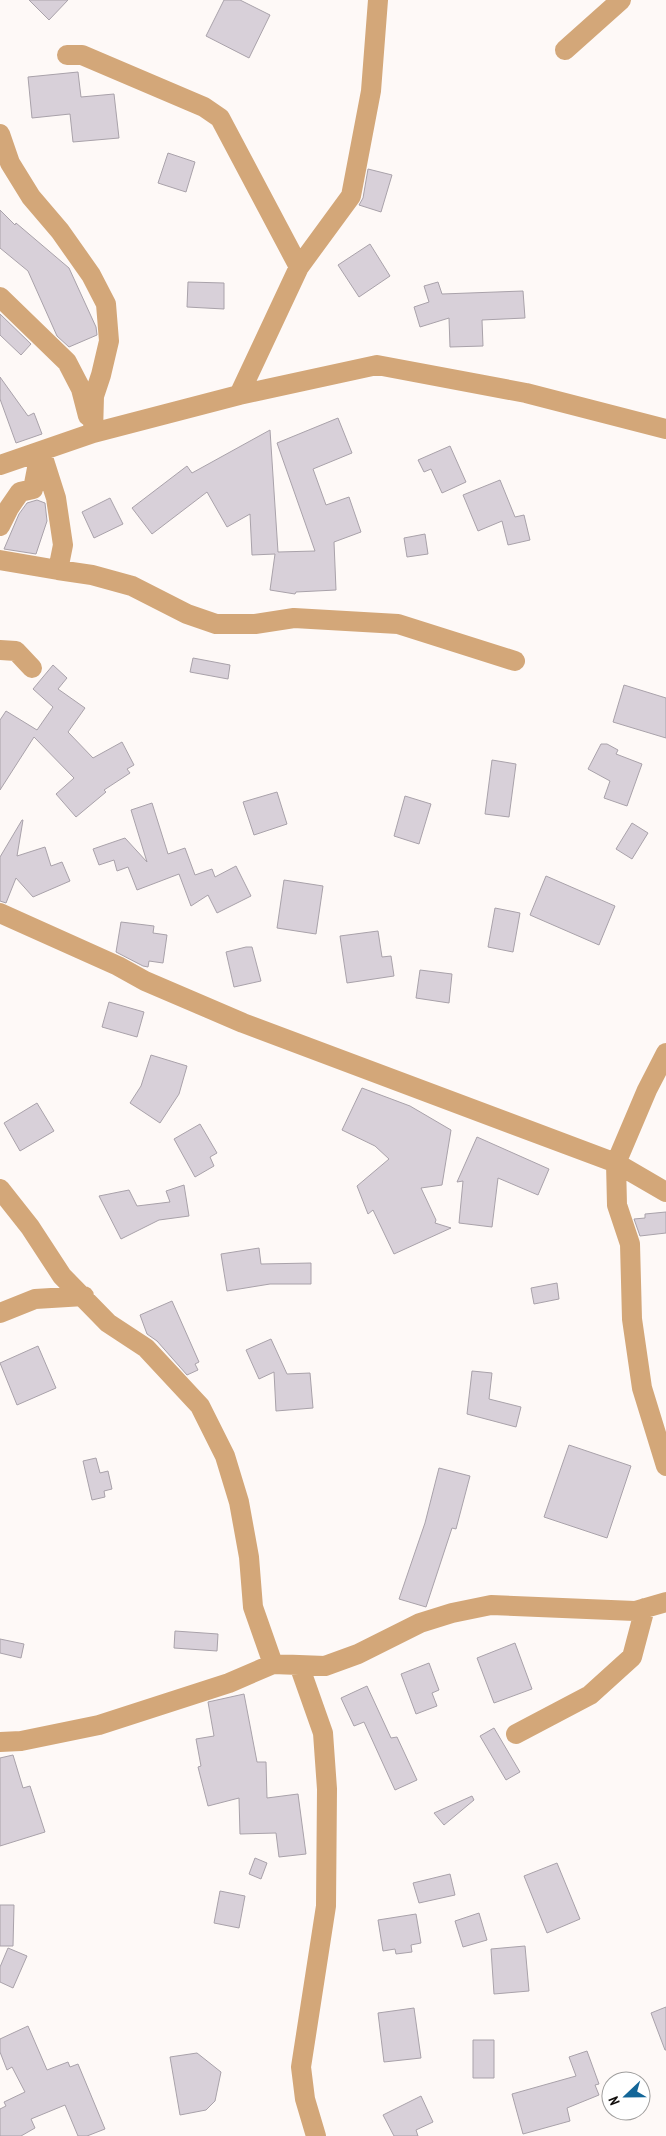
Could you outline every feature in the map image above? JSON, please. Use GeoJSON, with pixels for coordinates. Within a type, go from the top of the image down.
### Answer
{"type":"FeatureCollection","features":[{"type":"Feature","properties":{"kind":"street"},"geometry":{"type":"LineString","coordinates":[[240,395],[299,267],[351,196],[371,91],[378,0]]}},
{"type":"Feature","properties":{"kind":"street"},"geometry":{"type":"LineString","coordinates":[[565,50],[621,0]]}},
{"type":"Feature","properties":{"kind":"street"},"geometry":{"type":"LineString","coordinates":[[67,55],[82,55],[204,107],[220,118],[299,267]]}},
{"type":"Feature","properties":{"kind":"street"},"geometry":{"type":"LineString","coordinates":[[0,134],[10,163],[31,197],[60,231],[91,275],[106,304],[109,341],[94,396],[92,433]]}},
{"type":"Feature","properties":{"kind":"street"},"geometry":{"type":"LineString","coordinates":[[0,297],[68,362],[81,389],[92,433]]}},
{"type":"Feature","properties":{"kind":"street"},"geometry":{"type":"LineString","coordinates":[[0,465],[92,433],[240,395],[377,365],[526,392],[666,429]]}},
{"type":"Feature","properties":{"kind":"street"},"geometry":{"type":"LineString","coordinates":[[0,526],[20,492],[33,489],[41,451]]}},
{"type":"Feature","properties":{"kind":"street"},"geometry":{"type":"LineString","coordinates":[[41,451],[56,498],[63,545],[58,570]]}},
{"type":"Feature","properties":{"kind":"street"},"geometry":{"type":"LineString","coordinates":[[0,560],[92,575],[132,586],[187,614],[216,624],[255,624],[294,618],[398,624],[515,661]]}},
{"type":"Feature","properties":{"kind":"street"},"geometry":{"type":"LineString","coordinates":[[0,650],[16,651],[32,668]]}},
{"type":"Feature","properties":{"kind":"street"},"geometry":{"type":"LineString","coordinates":[[0,913],[118,966],[145,981],[242,1023],[616,1163],[666,1192]]}},
{"type":"Feature","properties":{"kind":"street"},"geometry":{"type":"LineString","coordinates":[[666,1053],[647,1090],[616,1163],[617,1205],[630,1244],[632,1319],[642,1388],[666,1466]]}},
{"type":"Feature","properties":{"kind":"street"},"geometry":{"type":"LineString","coordinates":[[0,1189],[30,1227],[62,1276],[84,1296],[108,1323],[146,1348],[200,1406],[225,1456],[239,1502],[249,1557],[253,1608],[272,1664]]}},
{"type":"Feature","properties":{"kind":"street"},"geometry":{"type":"LineString","coordinates":[[0,1313],[35,1299],[84,1296]]}},
{"type":"Feature","properties":{"kind":"street"},"geometry":{"type":"LineString","coordinates":[[0,1742],[21,1740],[100,1725],[229,1683],[272,1664],[325,1666],[358,1654],[420,1623],[452,1613],[492,1605],[635,1611],[666,1602]]}},
{"type":"Feature","properties":{"kind":"street"},"geometry":{"type":"LineString","coordinates":[[516,1734],[590,1695],[632,1656],[645,1608]]}},
{"type":"Feature","properties":{"kind":"street"},"geometry":{"type":"LineString","coordinates":[[299,1665],[323,1733],[328,1789],[326,1906],[301,2067],[305,2099],[316,2136]]}},
{"type":"Feature","properties":{"kind":"building"},"geometry":{"type":"Polygon","coordinates":[[[29,0],[68,0],[49,20],[29,0]]]}},
{"type":"Feature","properties":{"kind":"building"},"geometry":{"type":"Polygon","coordinates":[[[224,0],[240,0],[270,15],[249,58],[206,36],[224,0]]]}},
{"type":"Feature","properties":{"kind":"building"},"geometry":{"type":"Polygon","coordinates":[[[78,72],[81,97],[114,94],[119,138],[73,142],[70,114],[32,118],[28,77],[78,72]]]}},
{"type":"Feature","properties":{"kind":"building"},"geometry":{"type":"Polygon","coordinates":[[[168,153],[195,162],[186,192],[158,183],[168,153]]]}},
{"type":"Feature","properties":{"kind":"building"},"geometry":{"type":"Polygon","coordinates":[[[368,169],[392,175],[381,212],[359,205],[363,198],[368,169]]]}},
{"type":"Feature","properties":{"kind":"building"},"geometry":{"type":"Polygon","coordinates":[[[0,210],[15,225],[16,223],[69,268],[96,327],[97,335],[69,347],[57,336],[28,271],[0,248],[0,210]]]}},
{"type":"Feature","properties":{"kind":"building"},"geometry":{"type":"Polygon","coordinates":[[[370,244],[390,276],[359,297],[338,265],[370,244]]]}},
{"type":"Feature","properties":{"kind":"building"},"geometry":{"type":"Polygon","coordinates":[[[188,282],[224,283],[224,309],[187,307],[188,282]]]}},
{"type":"Feature","properties":{"kind":"building"},"geometry":{"type":"Polygon","coordinates":[[[438,282],[442,294],[523,291],[525,318],[482,320],[483,346],[450,347],[449,318],[420,327],[414,307],[429,302],[424,286],[438,282]]]}},
{"type":"Feature","properties":{"kind":"building"},"geometry":{"type":"Polygon","coordinates":[[[0,314],[31,344],[21,355],[0,335],[0,314]]]}},
{"type":"Feature","properties":{"kind":"building"},"geometry":{"type":"Polygon","coordinates":[[[0,377],[28,416],[34,413],[42,434],[16,443],[0,399],[0,377]]]}},
{"type":"Feature","properties":{"kind":"building"},"geometry":{"type":"Polygon","coordinates":[[[338,418],[352,453],[313,469],[326,505],[349,497],[361,532],[334,542],[336,590],[296,592],[295,594],[270,590],[275,554],[252,555],[250,514],[227,527],[207,492],[152,534],[132,508],[187,466],[192,473],[270,430],[278,552],[315,551],[277,443],[338,418]]]}},
{"type":"Feature","properties":{"kind":"building"},"geometry":{"type":"Polygon","coordinates":[[[450,446],[466,482],[442,493],[431,469],[424,472],[418,460],[450,446]]]}},
{"type":"Feature","properties":{"kind":"building"},"geometry":{"type":"Polygon","coordinates":[[[500,480],[515,517],[524,515],[530,540],[508,545],[502,521],[478,531],[463,495],[500,480]]]}},
{"type":"Feature","properties":{"kind":"building"},"geometry":{"type":"Polygon","coordinates":[[[110,498],[123,524],[94,538],[82,512],[110,498]]]}},
{"type":"Feature","properties":{"kind":"building"},"geometry":{"type":"Polygon","coordinates":[[[37,500],[45,503],[47,521],[36,554],[4,549],[19,514],[27,503],[37,500]]]}},
{"type":"Feature","properties":{"kind":"building"},"geometry":{"type":"Polygon","coordinates":[[[425,534],[428,554],[407,557],[404,538],[425,534]]]}},
{"type":"Feature","properties":{"kind":"building"},"geometry":{"type":"Polygon","coordinates":[[[193,658],[230,665],[228,679],[190,672],[193,658]]]}},
{"type":"Feature","properties":{"kind":"building"},"geometry":{"type":"Polygon","coordinates":[[[53,665],[67,678],[58,689],[85,708],[68,732],[93,758],[122,742],[134,765],[127,769],[130,773],[104,790],[106,792],[76,817],[56,794],[74,778],[34,737],[0,790],[0,720],[6,711],[37,730],[53,707],[33,689],[53,665]]]}},
{"type":"Feature","properties":{"kind":"building"},"geometry":{"type":"Polygon","coordinates":[[[624,685],[666,698],[666,738],[613,722],[624,685]]]}},
{"type":"Feature","properties":{"kind":"building"},"geometry":{"type":"Polygon","coordinates":[[[601,744],[607,744],[618,750],[616,754],[642,764],[627,806],[604,798],[610,781],[588,769],[601,744]]]}},
{"type":"Feature","properties":{"kind":"building"},"geometry":{"type":"Polygon","coordinates":[[[492,760],[516,764],[509,817],[485,814],[492,760]]]}},
{"type":"Feature","properties":{"kind":"building"},"geometry":{"type":"Polygon","coordinates":[[[277,792],[287,824],[254,835],[243,802],[277,792]]]}},
{"type":"Feature","properties":{"kind":"building"},"geometry":{"type":"Polygon","coordinates":[[[405,796],[431,804],[419,844],[394,836],[405,796]]]}},
{"type":"Feature","properties":{"kind":"building"},"geometry":{"type":"Polygon","coordinates":[[[152,803],[168,854],[185,848],[195,875],[212,869],[215,877],[236,866],[251,896],[217,913],[208,895],[191,906],[179,874],[137,890],[128,867],[117,871],[114,860],[99,865],[93,849],[125,838],[147,862],[131,810],[152,803]]]}},
{"type":"Feature","properties":{"kind":"building"},"geometry":{"type":"Polygon","coordinates":[[[22,820],[17,856],[45,847],[51,866],[62,862],[70,881],[33,897],[16,878],[6,903],[0,901],[0,857],[22,820]]]}},
{"type":"Feature","properties":{"kind":"building"},"geometry":{"type":"Polygon","coordinates":[[[632,823],[648,833],[632,859],[616,849],[632,823]]]}},
{"type":"Feature","properties":{"kind":"building"},"geometry":{"type":"Polygon","coordinates":[[[546,876],[615,906],[599,945],[530,915],[546,876]]]}},
{"type":"Feature","properties":{"kind":"building"},"geometry":{"type":"Polygon","coordinates":[[[284,880],[323,886],[316,934],[277,928],[284,880]]]}},
{"type":"Feature","properties":{"kind":"building"},"geometry":{"type":"Polygon","coordinates":[[[495,908],[520,913],[513,952],[488,947],[495,908]]]}},
{"type":"Feature","properties":{"kind":"building"},"geometry":{"type":"Polygon","coordinates":[[[121,922],[154,926],[153,933],[167,935],[163,963],[149,961],[148,967],[143,966],[116,952],[121,922]]]}},
{"type":"Feature","properties":{"kind":"building"},"geometry":{"type":"Polygon","coordinates":[[[378,931],[382,957],[391,956],[394,976],[347,983],[340,936],[378,931]]]}},
{"type":"Feature","properties":{"kind":"building"},"geometry":{"type":"Polygon","coordinates":[[[252,947],[261,981],[234,987],[226,952],[252,947]]]}},
{"type":"Feature","properties":{"kind":"building"},"geometry":{"type":"Polygon","coordinates":[[[420,970],[452,974],[449,1003],[416,998],[420,970]]]}},
{"type":"Feature","properties":{"kind":"building"},"geometry":{"type":"Polygon","coordinates":[[[109,1002],[144,1012],[137,1037],[102,1027],[109,1002]]]}},
{"type":"Feature","properties":{"kind":"building"},"geometry":{"type":"Polygon","coordinates":[[[151,1055],[187,1066],[179,1094],[160,1123],[130,1103],[141,1086],[151,1055]]]}},
{"type":"Feature","properties":{"kind":"building"},"geometry":{"type":"Polygon","coordinates":[[[362,1088],[410,1106],[451,1130],[442,1185],[421,1188],[436,1220],[435,1223],[451,1228],[394,1254],[373,1210],[368,1214],[357,1186],[389,1159],[375,1146],[342,1130],[362,1088]]]}},
{"type":"Feature","properties":{"kind":"building"},"geometry":{"type":"Polygon","coordinates":[[[37,1103],[54,1131],[20,1151],[4,1123],[37,1103]]]}},
{"type":"Feature","properties":{"kind":"building"},"geometry":{"type":"Polygon","coordinates":[[[200,1124],[217,1153],[210,1157],[214,1166],[195,1177],[174,1139],[200,1124]]]}},
{"type":"Feature","properties":{"kind":"building"},"geometry":{"type":"Polygon","coordinates":[[[477,1137],[549,1169],[538,1195],[498,1178],[492,1227],[459,1223],[463,1181],[457,1182],[477,1137]]]}},
{"type":"Feature","properties":{"kind":"building"},"geometry":{"type":"Polygon","coordinates":[[[184,1185],[189,1216],[159,1220],[121,1239],[99,1196],[129,1190],[137,1206],[170,1202],[166,1191],[184,1185]]]}},
{"type":"Feature","properties":{"kind":"building"},"geometry":{"type":"Polygon","coordinates":[[[666,1212],[666,1233],[640,1236],[634,1219],[645,1218],[645,1214],[666,1212]]]}},
{"type":"Feature","properties":{"kind":"building"},"geometry":{"type":"Polygon","coordinates":[[[259,1248],[261,1264],[311,1263],[311,1284],[270,1284],[227,1291],[221,1254],[259,1248]]]}},
{"type":"Feature","properties":{"kind":"building"},"geometry":{"type":"Polygon","coordinates":[[[557,1283],[559,1299],[534,1304],[531,1288],[557,1283]]]}},
{"type":"Feature","properties":{"kind":"building"},"geometry":{"type":"Polygon","coordinates":[[[172,1301],[199,1362],[195,1364],[198,1370],[187,1375],[157,1341],[147,1334],[140,1315],[172,1301]]]}},
{"type":"Feature","properties":{"kind":"building"},"geometry":{"type":"Polygon","coordinates":[[[271,1339],[287,1374],[310,1373],[313,1408],[276,1411],[274,1372],[259,1379],[246,1350],[271,1339]]]}},
{"type":"Feature","properties":{"kind":"building"},"geometry":{"type":"Polygon","coordinates":[[[38,1346],[56,1388],[17,1405],[0,1363],[38,1346]]]}},
{"type":"Feature","properties":{"kind":"building"},"geometry":{"type":"Polygon","coordinates":[[[472,1371],[492,1373],[489,1399],[521,1407],[516,1427],[467,1414],[472,1371]]]}},
{"type":"Feature","properties":{"kind":"building"},"geometry":{"type":"Polygon","coordinates":[[[569,1445],[631,1466],[607,1538],[544,1517],[569,1445]]]}},
{"type":"Feature","properties":{"kind":"building"},"geometry":{"type":"Polygon","coordinates":[[[96,1458],[100,1473],[108,1471],[112,1489],[104,1491],[105,1497],[92,1500],[83,1461],[96,1458]]]}},
{"type":"Feature","properties":{"kind":"building"},"geometry":{"type":"Polygon","coordinates":[[[439,1468],[470,1476],[456,1529],[452,1528],[426,1607],[399,1599],[425,1523],[439,1468]]]}},
{"type":"Feature","properties":{"kind":"building"},"geometry":{"type":"Polygon","coordinates":[[[175,1631],[218,1634],[217,1651],[174,1648],[175,1631]]]}},
{"type":"Feature","properties":{"kind":"building"},"geometry":{"type":"Polygon","coordinates":[[[0,1639],[24,1644],[21,1658],[0,1653],[0,1639]]]}},
{"type":"Feature","properties":{"kind":"building"},"geometry":{"type":"Polygon","coordinates":[[[515,1643],[532,1689],[494,1703],[477,1658],[515,1643]]]}},
{"type":"Feature","properties":{"kind":"building"},"geometry":{"type":"Polygon","coordinates":[[[429,1663],[439,1690],[432,1693],[437,1706],[416,1714],[401,1674],[429,1663]]]}},
{"type":"Feature","properties":{"kind":"building"},"geometry":{"type":"Polygon","coordinates":[[[367,1686],[391,1738],[397,1737],[417,1780],[395,1790],[364,1722],[354,1726],[341,1698],[367,1686]]]}},
{"type":"Feature","properties":{"kind":"building"},"geometry":{"type":"Polygon","coordinates":[[[244,1694],[257,1762],[266,1762],[267,1798],[298,1794],[306,1854],[279,1857],[276,1833],[240,1834],[239,1798],[208,1806],[198,1767],[201,1766],[196,1739],[214,1736],[208,1702],[244,1694]]]}},
{"type":"Feature","properties":{"kind":"building"},"geometry":{"type":"Polygon","coordinates":[[[494,1728],[520,1772],[506,1780],[480,1736],[494,1728]]]}},
{"type":"Feature","properties":{"kind":"building"},"geometry":{"type":"Polygon","coordinates":[[[13,1755],[23,1788],[30,1786],[45,1832],[0,1846],[0,1758],[13,1755]]]}},
{"type":"Feature","properties":{"kind":"building"},"geometry":{"type":"Polygon","coordinates":[[[472,1796],[474,1800],[444,1825],[434,1813],[472,1796]]]}},
{"type":"Feature","properties":{"kind":"building"},"geometry":{"type":"Polygon","coordinates":[[[255,1858],[267,1863],[261,1879],[249,1874],[255,1858]]]}},
{"type":"Feature","properties":{"kind":"building"},"geometry":{"type":"Polygon","coordinates":[[[557,1863],[580,1919],[547,1933],[524,1876],[557,1863]]]}},
{"type":"Feature","properties":{"kind":"building"},"geometry":{"type":"Polygon","coordinates":[[[450,1874],[455,1895],[419,1903],[413,1883],[450,1874]]]}},
{"type":"Feature","properties":{"kind":"building"},"geometry":{"type":"Polygon","coordinates":[[[220,1891],[245,1896],[239,1928],[214,1923],[220,1891]]]}},
{"type":"Feature","properties":{"kind":"building"},"geometry":{"type":"Polygon","coordinates":[[[0,1905],[14,1905],[13,1946],[0,1946],[0,1905]]]}},
{"type":"Feature","properties":{"kind":"building"},"geometry":{"type":"Polygon","coordinates":[[[479,1913],[487,1940],[463,1947],[455,1921],[479,1913]]]}},
{"type":"Feature","properties":{"kind":"building"},"geometry":{"type":"Polygon","coordinates":[[[416,1914],[421,1943],[411,1945],[412,1952],[396,1954],[395,1949],[383,1951],[378,1920],[416,1914]]]}},
{"type":"Feature","properties":{"kind":"building"},"geometry":{"type":"Polygon","coordinates":[[[525,1946],[529,1991],[494,1994],[491,1949],[525,1946]]]}},
{"type":"Feature","properties":{"kind":"building"},"geometry":{"type":"Polygon","coordinates":[[[8,1948],[27,1956],[13,1988],[0,1982],[0,1967],[8,1948]]]}},
{"type":"Feature","properties":{"kind":"building"},"geometry":{"type":"Polygon","coordinates":[[[666,2007],[666,2050],[665,2050],[651,2013],[666,2007]]]}},
{"type":"Feature","properties":{"kind":"building"},"geometry":{"type":"Polygon","coordinates":[[[414,2008],[421,2058],[384,2062],[378,2013],[414,2008]]]}},
{"type":"Feature","properties":{"kind":"building"},"geometry":{"type":"Polygon","coordinates":[[[28,2026],[47,2070],[68,2062],[70,2067],[78,2064],[105,2129],[87,2136],[78,2136],[65,2105],[31,2119],[35,2128],[21,2136],[0,2136],[0,2109],[6,2106],[4,2102],[25,2092],[12,2067],[7,2070],[0,2052],[0,2039],[28,2026]]]}},
{"type":"Feature","properties":{"kind":"building"},"geometry":{"type":"Polygon","coordinates":[[[473,2040],[494,2040],[494,2078],[473,2078],[473,2040]]]}},
{"type":"Feature","properties":{"kind":"building"},"geometry":{"type":"Polygon","coordinates":[[[587,2051],[599,2084],[595,2085],[599,2095],[567,2108],[570,2121],[523,2134],[512,2094],[576,2076],[569,2057],[587,2051]]]}},
{"type":"Feature","properties":{"kind":"building"},"geometry":{"type":"Polygon","coordinates":[[[197,2053],[221,2072],[215,2101],[206,2110],[180,2115],[170,2057],[197,2053]]]}},
{"type":"Feature","properties":{"kind":"building"},"geometry":{"type":"Polygon","coordinates":[[[421,2096],[433,2122],[416,2130],[418,2136],[394,2136],[383,2115],[421,2096]]]}}]}
